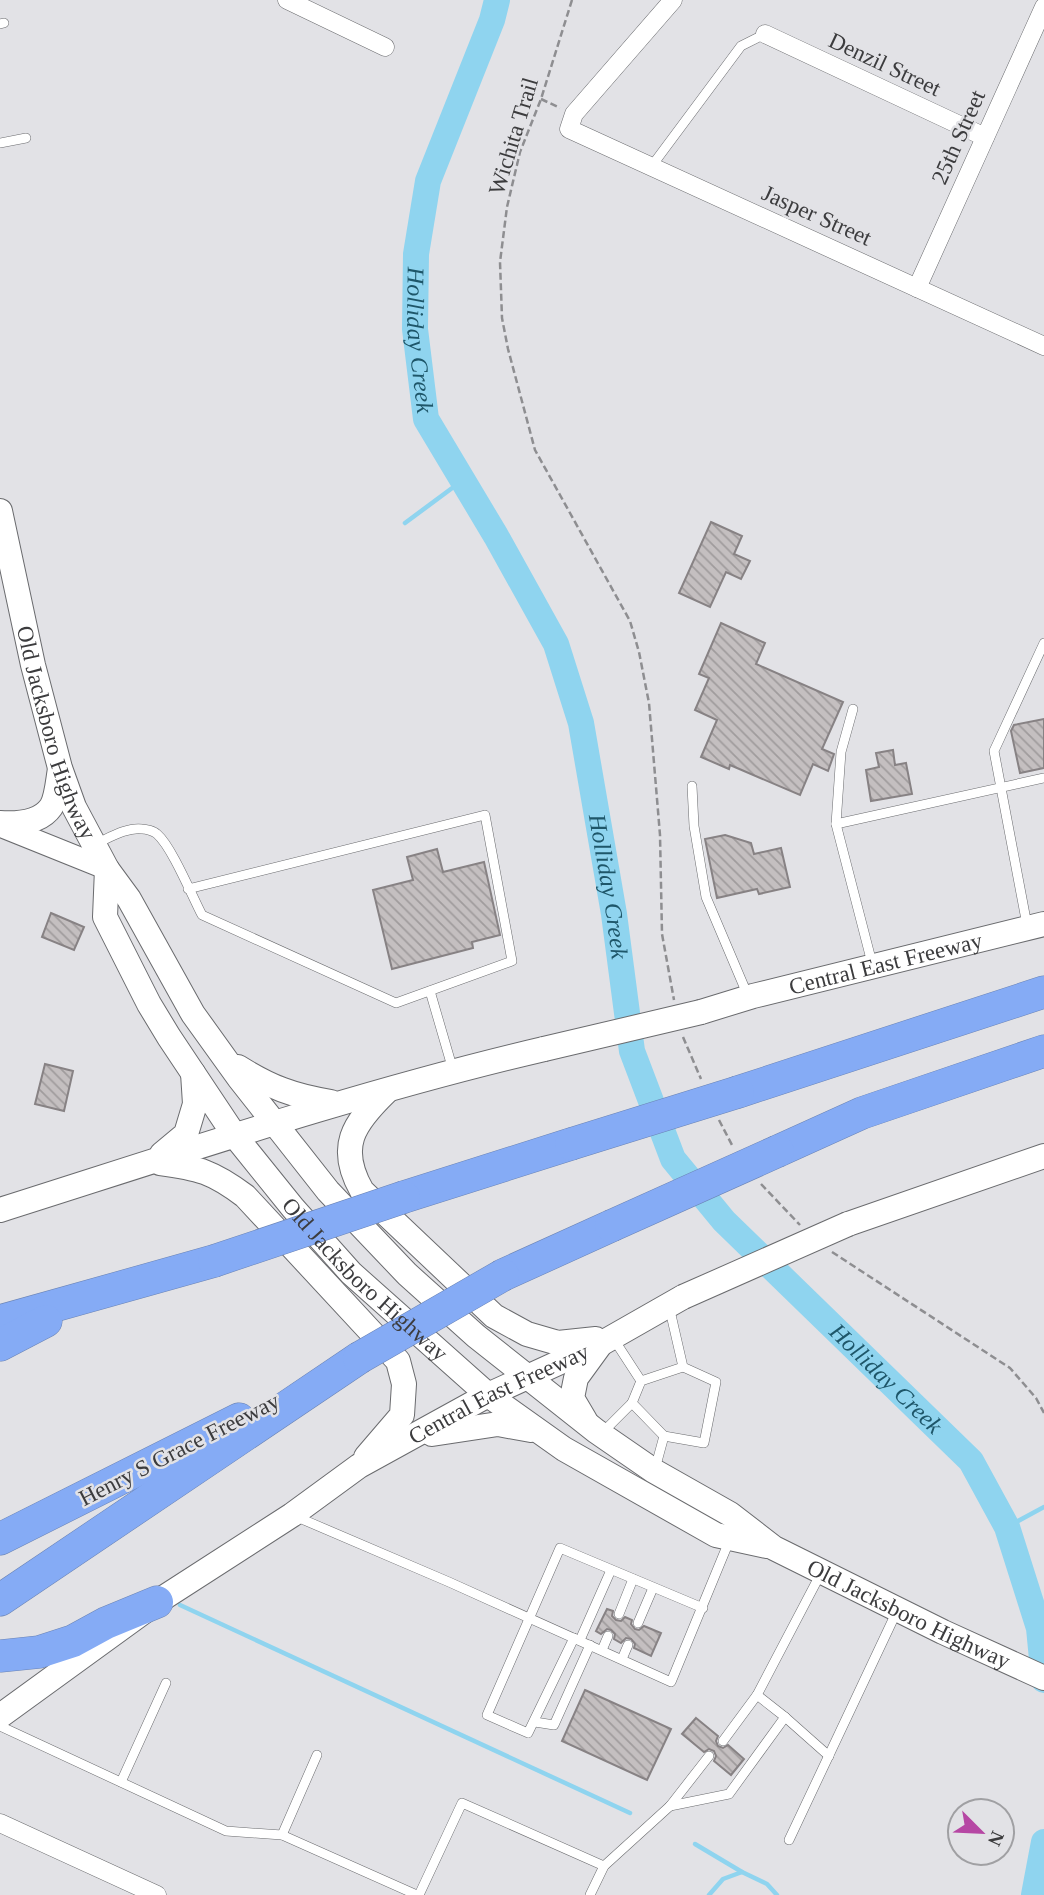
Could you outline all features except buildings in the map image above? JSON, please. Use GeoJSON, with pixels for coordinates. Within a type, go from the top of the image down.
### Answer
{"type":"FeatureCollection","features":[{"type":"Feature","properties":{"kind":"highway"},"geometry":{"type":"LineString","coordinates":[[0,1321],[214,1261],[404,1197],[738,1092],[1039,993]]}},
{"type":"Feature","properties":{"kind":"highway"},"geometry":{"type":"LineString","coordinates":[[0,1600],[359,1358],[503,1275],[862,1113],[1044,1051]]}},
{"type":"Feature","properties":{"kind":"highway"},"geometry":{"type":"LineString","coordinates":[[0,1345],[107,1290]]}},
{"type":"Feature","properties":{"kind":"highway","name":"Henry S Grace Freeway"},"geometry":{"type":"LineString","coordinates":[[0,1539],[359,1358]]}},
{"type":"Feature","properties":{"kind":"highway"},"geometry":{"type":"LineString","coordinates":[[0,1656],[39,1652],[73,1641],[106,1623],[157,1602]]}},
{"type":"Feature","properties":{"kind":"main road","name":"Old Jacksboro Highway"},"geometry":{"type":"LineString","coordinates":[[0,511],[33,665],[60,768],[74,807],[107,869],[129,899],[192,1014],[328,1191],[407,1274],[476,1336],[594,1429],[654,1471],[730,1514],[774,1548],[943,1632],[1044,1678]]}},
{"type":"Feature","properties":{"kind":"main road"},"geometry":{"type":"LineString","coordinates":[[0,825],[17,824],[37,818],[51,807],[60,768]]}},
{"type":"Feature","properties":{"kind":"main road","name":"Old Jacksboro Highway"},"geometry":{"type":"LineString","coordinates":[[107,869],[105,916],[149,1004],[235,1136],[293,1208],[351,1273],[488,1395],[538,1431],[644,1496],[716,1535],[774,1548]]}},
{"type":"Feature","properties":{"kind":"main road","name":"Central East Freeway"},"geometry":{"type":"LineString","coordinates":[[0,1210],[274,1123],[453,1070],[701,1012],[1036,926]]}},
{"type":"Feature","properties":{"kind":"main road"},"geometry":{"type":"LineString","coordinates":[[226,1060],[268,1086],[300,1097],[342,1103]]}},
{"type":"Feature","properties":{"kind":"main road"},"geometry":{"type":"LineString","coordinates":[[154,1162],[186,1134],[195,1104],[193,1073]]}},
{"type":"Feature","properties":{"kind":"main road"},"geometry":{"type":"LineString","coordinates":[[390,1089],[368,1109],[352,1133],[348,1156],[353,1176],[362,1191],[494,1316],[527,1334],[558,1343],[607,1340]]}},
{"type":"Feature","properties":{"kind":"main road","name":"Central East Freeway"},"geometry":{"type":"LineString","coordinates":[[0,1716],[157,1602],[292,1515],[359,1466],[488,1395],[607,1340],[676,1301],[848,1224],[1044,1156]]}},
{"type":"Feature","properties":{"kind":"main road"},"geometry":{"type":"LineString","coordinates":[[154,1162],[193,1168],[221,1178],[245,1196],[398,1361],[404,1384],[402,1415],[359,1466]]}},
{"type":"Feature","properties":{"kind":"main road"},"geometry":{"type":"LineString","coordinates":[[594,1429],[572,1398],[576,1378],[607,1340]]}},
{"type":"Feature","properties":{"kind":"main road"},"geometry":{"type":"LineString","coordinates":[[414,1437],[498,1424],[538,1431]]}},
{"type":"Feature","properties":{"kind":"street"},"geometry":{"type":"LineString","coordinates":[[287,0],[385,47]]}},
{"type":"Feature","properties":{"kind":"street"},"geometry":{"type":"LineString","coordinates":[[572,122],[673,0]]}},
{"type":"Feature","properties":{"kind":"street"},"geometry":{"type":"LineString","coordinates":[[1035,0],[1044,7]]}},
{"type":"Feature","properties":{"kind":"street","name":"25th Street"},"geometry":{"type":"LineString","coordinates":[[916,288],[1044,7]]}},
{"type":"Feature","properties":{"kind":"street","name":"Denzil Street"},"geometry":{"type":"LineString","coordinates":[[765,34],[985,137]]}},
{"type":"Feature","properties":{"kind":"street","name":"Jasper Street"},"geometry":{"type":"LineString","coordinates":[[572,122],[651,167],[1044,346]]}},
{"type":"Feature","properties":{"kind":"street"},"geometry":{"type":"LineString","coordinates":[[0,825],[107,869]]}},
{"type":"Feature","properties":{"kind":"street"},"geometry":{"type":"LineString","coordinates":[[0,1824],[157,1895]]}},
{"type":"Feature","properties":{"kind":"lane"},"geometry":{"type":"LineString","coordinates":[[651,167],[741,46],[765,34]]}},
{"type":"Feature","properties":{"kind":"lane"},"geometry":{"type":"LineString","coordinates":[[0,143],[26,138]]}},
{"type":"Feature","properties":{"kind":"lane"},"geometry":{"type":"LineString","coordinates":[[1036,926],[994,751],[1044,643]]}},
{"type":"Feature","properties":{"kind":"lane"},"geometry":{"type":"LineString","coordinates":[[853,709],[841,752],[835,824],[873,966]]}},
{"type":"Feature","properties":{"kind":"lane"},"geometry":{"type":"LineString","coordinates":[[835,824],[1044,778]]}},
{"type":"Feature","properties":{"kind":"lane"},"geometry":{"type":"LineString","coordinates":[[692,786],[694,826],[706,897],[748,998]]}},
{"type":"Feature","properties":{"kind":"lane"},"geometry":{"type":"LineString","coordinates":[[94,845],[131,829],[143,828],[156,833],[166,845],[188,889],[202,915],[396,1003],[512,961],[485,815],[188,889]]}},
{"type":"Feature","properties":{"kind":"lane"},"geometry":{"type":"LineString","coordinates":[[430,991],[453,1070]]}},
{"type":"Feature","properties":{"kind":"lane"},"geometry":{"type":"LineString","coordinates":[[676,1301],[683,1367]]}},
{"type":"Feature","properties":{"kind":"lane"},"geometry":{"type":"LineString","coordinates":[[607,1340],[641,1381]]}},
{"type":"Feature","properties":{"kind":"lane"},"geometry":{"type":"LineString","coordinates":[[594,1429],[632,1403],[641,1381],[683,1367],[716,1382],[704,1443],[664,1436],[632,1403]]}},
{"type":"Feature","properties":{"kind":"lane"},"geometry":{"type":"LineString","coordinates":[[654,1471],[664,1436]]}},
{"type":"Feature","properties":{"kind":"lane"},"geometry":{"type":"LineString","coordinates":[[292,1515],[529,1617],[671,1682],[730,1538]]}},
{"type":"Feature","properties":{"kind":"lane"},"geometry":{"type":"LineString","coordinates":[[611,1570],[528,1734],[487,1715],[560,1548],[703,1608]]}},
{"type":"Feature","properties":{"kind":"lane"},"geometry":{"type":"LineString","coordinates":[[723,1741],[757,1695],[822,1571]]}},
{"type":"Feature","properties":{"kind":"lane"},"geometry":{"type":"LineString","coordinates":[[619,1614],[633,1580]]}},
{"type":"Feature","properties":{"kind":"lane"},"geometry":{"type":"LineString","coordinates":[[638,1623],[653,1588]]}},
{"type":"Feature","properties":{"kind":"lane"},"geometry":{"type":"LineString","coordinates":[[789,1840],[898,1609]]}},
{"type":"Feature","properties":{"kind":"lane"},"geometry":{"type":"LineString","coordinates":[[602,1650],[608,1636]]}},
{"type":"Feature","properties":{"kind":"lane"},"geometry":{"type":"LineString","coordinates":[[535,1722],[554,1725],[590,1645]]}},
{"type":"Feature","properties":{"kind":"lane"},"geometry":{"type":"LineString","coordinates":[[622,1659],[628,1646]]}},
{"type":"Feature","properties":{"kind":"lane"},"geometry":{"type":"LineString","coordinates":[[121,1782],[166,1683]]}},
{"type":"Feature","properties":{"kind":"lane"},"geometry":{"type":"LineString","coordinates":[[757,1695],[828,1756]]}},
{"type":"Feature","properties":{"kind":"lane"},"geometry":{"type":"LineString","coordinates":[[670,1806],[729,1794],[785,1717]]}},
{"type":"Feature","properties":{"kind":"lane"},"geometry":{"type":"LineString","coordinates":[[0,1726],[226,1831],[282,1835],[418,1895],[462,1803],[604,1866]]}},
{"type":"Feature","properties":{"kind":"lane"},"geometry":{"type":"LineString","coordinates":[[282,1835],[317,1755]]}},
{"type":"Feature","properties":{"kind":"lane"},"geometry":{"type":"LineString","coordinates":[[590,1895],[604,1866],[670,1806],[709,1756]]}},
{"type":"Feature","properties":{"kind":"path","name":"Wichita Trail"},"geometry":{"type":"LineString","coordinates":[[523,408],[502,318],[500,262],[507,207],[520,152],[541,99],[572,0]]}},
{"type":"Feature","properties":{"kind":"path"},"geometry":{"type":"LineString","coordinates":[[541,99],[572,122]]}},
{"type":"Feature","properties":{"kind":"waterway","name":"Holliday Creek"},"geometry":{"type":"LineString","coordinates":[[497,0],[492,20],[428,181],[416,254],[415,329],[426,419],[556,644],[581,723],[614,914],[632,1051],[673,1159],[724,1221],[971,1461],[1007,1527],[1039,1628],[1044,1680]]}},
{"type":"Feature","properties":{"kind":"waterway"},"geometry":{"type":"LineString","coordinates":[[405,523],[463,480]]}},
{"type":"Feature","properties":{"kind":"waterway"},"geometry":{"type":"LineString","coordinates":[[1007,1527],[1044,1507]]}},
{"type":"Feature","properties":{"kind":"waterway"},"geometry":{"type":"LineString","coordinates":[[180,1605],[630,1813]]}},
{"type":"Feature","properties":{"kind":"waterway","name":"Holliday Creek"},"geometry":{"type":"LineString","coordinates":[[1034,1895],[1044,1842]]}},
{"type":"Feature","properties":{"kind":"waterway"},"geometry":{"type":"LineString","coordinates":[[695,1844],[742,1872]]}},
{"type":"Feature","properties":{"kind":"waterway"},"geometry":{"type":"LineString","coordinates":[[709,1895],[723,1879],[742,1872],[767,1884],[777,1895]]}}]}
